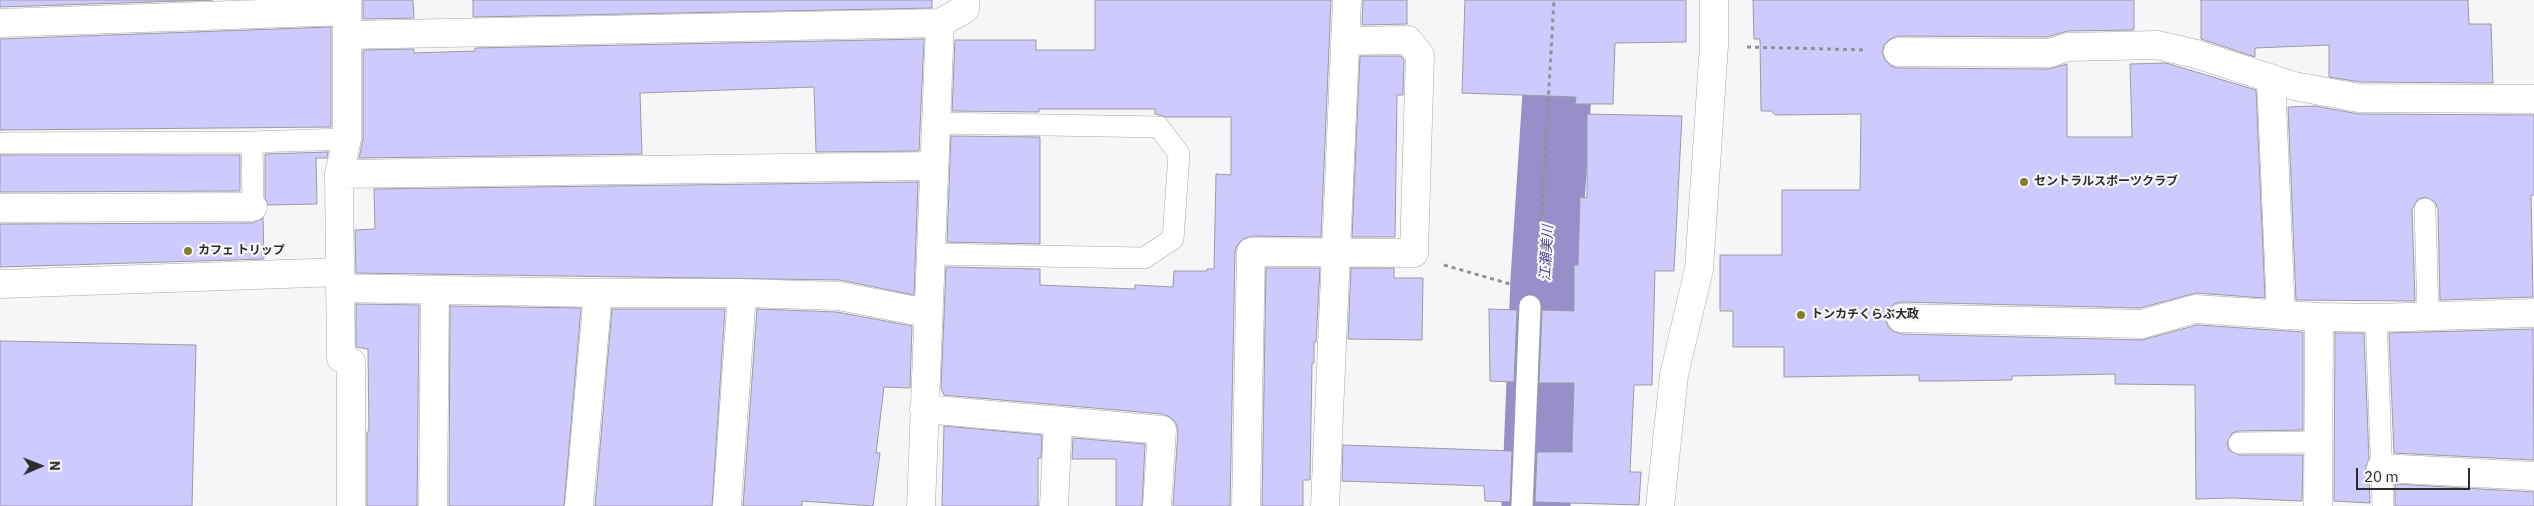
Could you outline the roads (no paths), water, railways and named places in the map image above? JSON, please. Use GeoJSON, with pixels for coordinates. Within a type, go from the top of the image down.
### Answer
{"type":"FeatureCollection","features":[{"type":"Feature","properties":{"kind":"street"},"geometry":{"type":"LineString","coordinates":[[0,23],[347,16],[940,24],[965,9],[965,0]]}},
{"type":"Feature","properties":{"kind":"street"},"geometry":{"type":"LineString","coordinates":[[1325,506],[1347,0]]}},
{"type":"Feature","properties":{"kind":"street"},"geometry":{"type":"LineString","coordinates":[[1660,506],[1674,376],[1699,269],[1714,45],[1714,0]]}},
{"type":"Feature","properties":{"kind":"street"},"geometry":{"type":"LineString","coordinates":[[347,16],[347,139],[339,174],[341,358],[351,362],[350,506]]}},
{"type":"Feature","properties":{"kind":"street"},"geometry":{"type":"LineString","coordinates":[[921,506],[927,314],[940,24]]}},
{"type":"Feature","properties":{"kind":"street"},"geometry":{"type":"LineString","coordinates":[[1246,506],[1251,252],[1414,253],[1420,55],[1408,40],[1345,41]]}},
{"type":"Feature","properties":{"kind":"street"},"geometry":{"type":"LineString","coordinates":[[1898,52],[2049,53],[2068,47],[2157,45],[2196,54],[2294,86],[2359,98],[2534,99]]}},
{"type":"Feature","properties":{"kind":"street"},"geometry":{"type":"LineString","coordinates":[[2271,78],[2281,315]]}},
{"type":"Feature","properties":{"kind":"street"},"geometry":{"type":"LineString","coordinates":[[339,174],[933,166]]}},
{"type":"Feature","properties":{"kind":"street"},"geometry":{"type":"LineString","coordinates":[[0,208],[253,207]]}},
{"type":"Feature","properties":{"kind":"street"},"geometry":{"type":"LineString","coordinates":[[0,284],[340,280],[435,290],[742,293],[839,296],[927,314]]}},
{"type":"Feature","properties":{"kind":"street"},"geometry":{"type":"LineString","coordinates":[[433,506],[435,290]]}},
{"type":"Feature","properties":{"kind":"street"},"geometry":{"type":"LineString","coordinates":[[579,506],[598,293]]}},
{"type":"Feature","properties":{"kind":"street"},"geometry":{"type":"LineString","coordinates":[[727,506],[742,293]]}},
{"type":"Feature","properties":{"kind":"street"},"geometry":{"type":"LineString","coordinates":[[1901,318],[2142,324],[2195,309],[2319,317],[2376,318],[2534,313]]}},
{"type":"Feature","properties":{"kind":"street"},"geometry":{"type":"LineString","coordinates":[[2318,506],[2319,317]]}},
{"type":"Feature","properties":{"kind":"street"},"geometry":{"type":"LineString","coordinates":[[924,409],[1162,430],[1157,506]]}},
{"type":"Feature","properties":{"kind":"street"},"geometry":{"type":"LineString","coordinates":[[1054,506],[1058,421]]}},
{"type":"Feature","properties":{"kind":"street"},"geometry":{"type":"LineString","coordinates":[[2381,468],[2534,476]]}},
{"type":"Feature","properties":{"kind":"lane"},"geometry":{"type":"LineString","coordinates":[[930,254],[1144,258],[1173,239],[1179,154],[1159,127],[936,123]]}},
{"type":"Feature","properties":{"kind":"lane"},"geometry":{"type":"LineString","coordinates":[[0,143],[252,142],[347,139]]}},
{"type":"Feature","properties":{"kind":"lane"},"geometry":{"type":"LineString","coordinates":[[252,142],[253,207]]}},
{"type":"Feature","properties":{"kind":"lane"},"geometry":{"type":"LineString","coordinates":[[2425,209],[2428,315]]}},
{"type":"Feature","properties":{"kind":"lane"},"geometry":{"type":"LineString","coordinates":[[1522,506],[1534,296]]}},
{"type":"Feature","properties":{"kind":"lane"},"geometry":{"type":"LineString","coordinates":[[2376,318],[2383,506]]}},
{"type":"Feature","properties":{"kind":"lane"},"geometry":{"type":"LineString","coordinates":[[2239,443],[2319,442]]}},
{"type":"Feature","properties":{"kind":"waterway","name":"江瀬美川"},"geometry":{"type":"LineString","coordinates":[[1536,506],[1545,280],[1563,0]]}},
{"type":"Feature","properties":{"kind":"place","name":"セントラルスポーツクラブ"},"geometry":{"type":"Point","coordinates":[2024,182]}},
{"type":"Feature","properties":{"kind":"place","name":"カフェ トリップ"},"geometry":{"type":"Point","coordinates":[188,251]}},
{"type":"Feature","properties":{"kind":"place","name":"トンカチくらぶ大政"},"geometry":{"type":"Point","coordinates":[1801,315]}}]}
